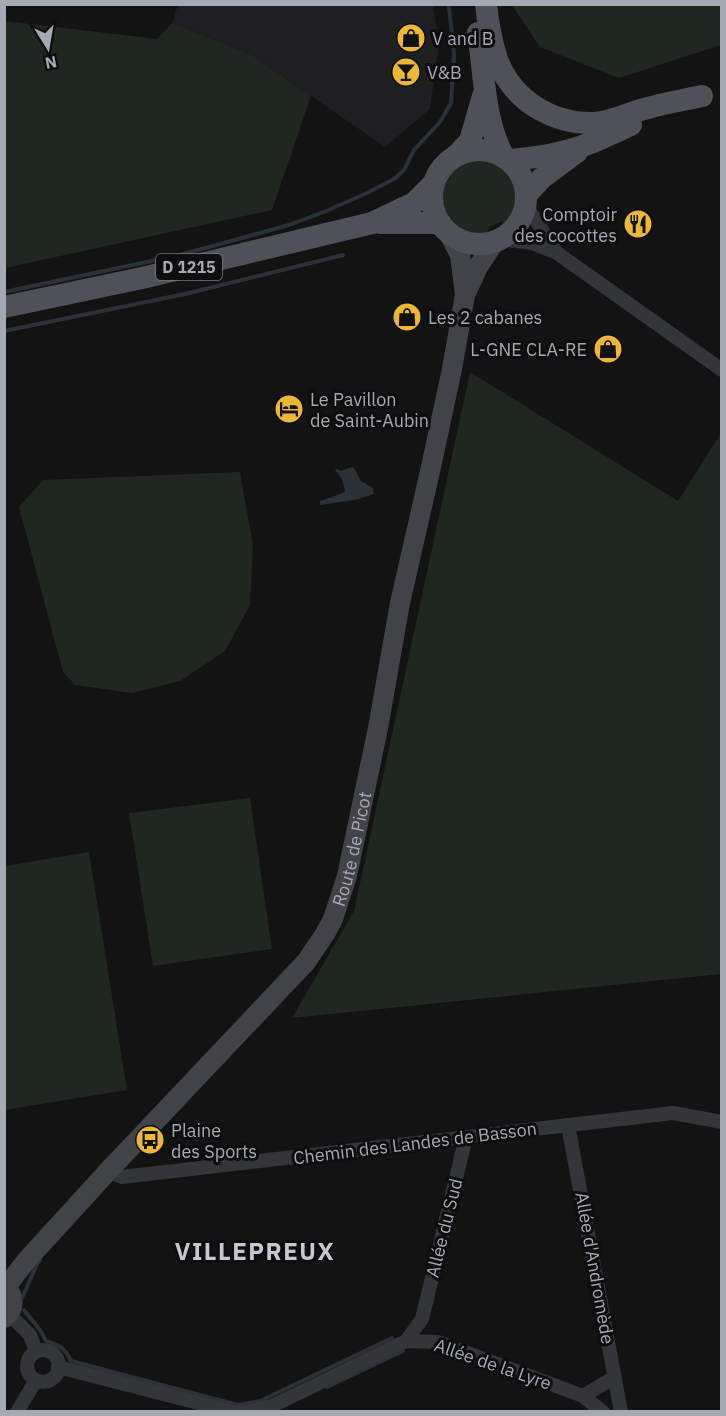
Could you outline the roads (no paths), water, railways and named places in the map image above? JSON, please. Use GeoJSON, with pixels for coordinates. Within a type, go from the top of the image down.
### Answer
{"type":"FeatureCollection","features":[{"type":"Feature","properties":{"kind":"main road"},"geometry":{"type":"LineString","coordinates":[[474,4],[484,91],[496,143],[506,159]]}},
{"type":"Feature","properties":{"kind":"main road"},"geometry":{"type":"LineString","coordinates":[[486,4],[490,36],[497,60],[508,81],[524,99],[546,113],[566,121],[596,123],[622,117],[645,108],[712,92]]}},
{"type":"Feature","properties":{"kind":"main road"},"geometry":{"type":"LineString","coordinates":[[484,91],[470,141],[446,163],[433,184],[434,211],[444,228],[459,240],[483,244],[498,240],[511,232],[518,223],[526,200],[542,178],[588,144]]}},
{"type":"Feature","properties":{"kind":"main road"},"geometry":{"type":"LineString","coordinates":[[506,159],[531,159],[588,144],[712,92]]}},
{"type":"Feature","properties":{"kind":"main road"},"geometry":{"type":"LineString","coordinates":[[456,156],[468,151],[480,150],[493,152],[506,159],[519,171],[525,185],[526,200]]}},
{"type":"Feature","properties":{"kind":"main road","name":"D 1215"},"geometry":{"type":"LineString","coordinates":[[4,308],[142,278],[372,223],[414,203],[433,184]]}},
{"type":"Feature","properties":{"kind":"main road","name":"D 1215"},"geometry":{"type":"LineString","coordinates":[[372,223],[444,228]]}},
{"type":"Feature","properties":{"kind":"main road","name":"Route de Picot"},"geometry":{"type":"LineString","coordinates":[[444,228],[460,255],[465,296]]}},
{"type":"Feature","properties":{"kind":"main road","name":"Route de Picot"},"geometry":{"type":"LineString","coordinates":[[5,1286],[110,1169],[306,962],[333,918],[357,835],[400,603],[440,423],[465,296],[478,267],[498,240]]}},
{"type":"Feature","properties":{"kind":"main road"},"geometry":{"type":"LineString","coordinates":[[5,1286],[13,1303],[7,1316]]}},
{"type":"Feature","properties":{"kind":"street"},"geometry":{"type":"LineString","coordinates":[[526,200],[557,253]]}},
{"type":"Feature","properties":{"kind":"street"},"geometry":{"type":"LineString","coordinates":[[498,240],[532,243],[557,253],[722,370]]}},
{"type":"Feature","properties":{"kind":"street","name":"Chemin des Landes de Basson"},"geometry":{"type":"LineString","coordinates":[[110,1169],[122,1177],[673,1113],[722,1122]]}},
{"type":"Feature","properties":{"kind":"street","name":"Allée d'Andromède"},"geometry":{"type":"LineString","coordinates":[[568,1125],[621,1412]]}},
{"type":"Feature","properties":{"kind":"street","name":"Allée du Sud"},"geometry":{"type":"LineString","coordinates":[[406,1341],[422,1319],[466,1137]]}},
{"type":"Feature","properties":{"kind":"street"},"geometry":{"type":"LineString","coordinates":[[7,1316],[30,1335],[36,1351]]}},
{"type":"Feature","properties":{"kind":"street"},"geometry":{"type":"LineString","coordinates":[[422,1319],[438,1342]]}},
{"type":"Feature","properties":{"kind":"street","name":"Allée de la Lyre"},"geometry":{"type":"LineString","coordinates":[[242,1412],[271,1409],[406,1341],[438,1342],[583,1396],[603,1412]]}},
{"type":"Feature","properties":{"kind":"street"},"geometry":{"type":"LineString","coordinates":[[40,1350],[50,1352],[56,1358],[58,1367],[55,1376],[46,1381],[36,1380],[28,1372],[27,1367],[29,1358],[40,1350]]}},
{"type":"Feature","properties":{"kind":"street"},"geometry":{"type":"LineString","coordinates":[[58,1367],[234,1412]]}},
{"type":"Feature","properties":{"kind":"street"},"geometry":{"type":"LineString","coordinates":[[583,1396],[615,1377]]}},
{"type":"Feature","properties":{"kind":"street"},"geometry":{"type":"LineString","coordinates":[[16,1412],[36,1380]]}},
{"type":"Feature","properties":{"kind":"waterway"},"geometry":{"type":"LineString","coordinates":[[4,292],[180,255],[289,225],[324,212],[394,179],[404,170],[414,150],[440,122],[451,103],[454,54],[449,7]]}},
{"type":"Feature","properties":{"kind":"waterway"},"geometry":{"type":"LineString","coordinates":[[4,331],[185,294],[343,255]]}},
{"type":"Feature","properties":{"kind":"waterway"},"geometry":{"type":"LineString","coordinates":[[22,1298],[40,1260]]}},
{"type":"Feature","properties":{"kind":"waterway"},"geometry":{"type":"LineString","coordinates":[[24,1310],[46,1341],[61,1348],[71,1361],[238,1405],[260,1401],[392,1338]]}},
{"type":"Feature","properties":{"kind":"waterway"},"geometry":{"type":"LineString","coordinates":[[327,1387],[403,1351]]}},
{"type":"Feature","properties":{"kind":"place","name":"V and B"},"geometry":{"type":"Point","coordinates":[411,38]}},
{"type":"Feature","properties":{"kind":"place","name":"V&B"},"geometry":{"type":"Point","coordinates":[406,72]}},
{"type":"Feature","properties":{"kind":"place","name":"Comptoir des cocottes"},"geometry":{"type":"Point","coordinates":[638,224]}},
{"type":"Feature","properties":{"kind":"place","name":"Les 2 cabanes"},"geometry":{"type":"Point","coordinates":[407,317]}},
{"type":"Feature","properties":{"kind":"place","name":"L-GNE CLA-RE"},"geometry":{"type":"Point","coordinates":[608,349]}},
{"type":"Feature","properties":{"kind":"place","name":"Le Pavillon de Saint-Aubin"},"geometry":{"type":"Point","coordinates":[289,409]}},
{"type":"Feature","properties":{"kind":"place","name":"Plaine des Sports"},"geometry":{"type":"Point","coordinates":[150,1140]}},
{"type":"Feature","properties":{"kind":"district","name":"VILLEPREUX"},"geometry":{"type":"Point","coordinates":[255,1251]}}]}
